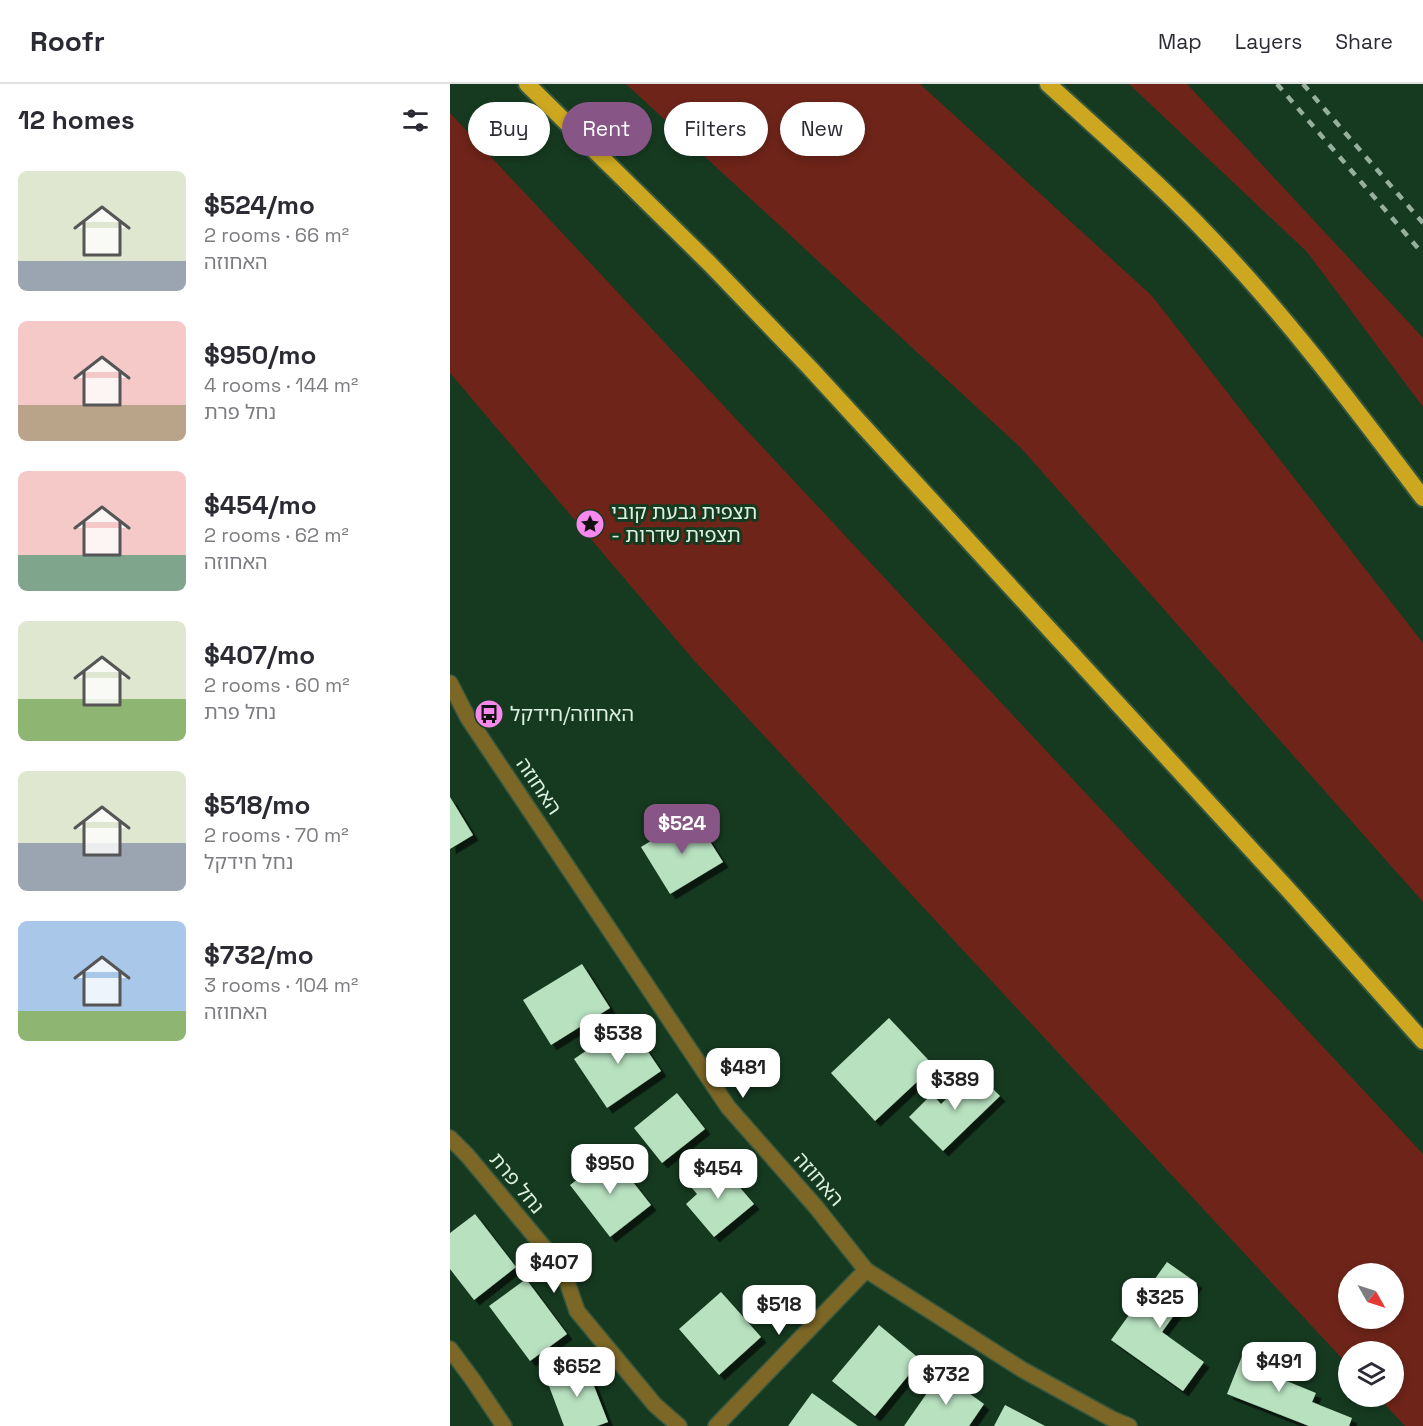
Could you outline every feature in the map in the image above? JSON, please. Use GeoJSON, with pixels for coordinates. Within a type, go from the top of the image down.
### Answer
{"type":"FeatureCollection","features":[{"type":"Feature","properties":{"kind":"highway"},"geometry":{"type":"LineString","coordinates":[[527,84],[710,263],[810,368],[1293,895],[1423,1041]]}},
{"type":"Feature","properties":{"kind":"highway"},"geometry":{"type":"LineString","coordinates":[[1048,84],[1146,174],[1210,237],[1319,361],[1423,498]]}},
{"type":"Feature","properties":{"kind":"street","name":"האחוזה"},"geometry":{"type":"LineString","coordinates":[[450,683],[468,718],[728,1107],[816,1207],[866,1270],[1023,1370],[1129,1426]]}},
{"type":"Feature","properties":{"kind":"street","name":"נחל פרת"},"geometry":{"type":"LineString","coordinates":[[450,1138],[467,1155],[563,1270],[577,1311],[655,1404],[679,1426]]}},
{"type":"Feature","properties":{"kind":"street"},"geometry":{"type":"LineString","coordinates":[[716,1426],[866,1270]]}},
{"type":"Feature","properties":{"kind":"street"},"geometry":{"type":"LineString","coordinates":[[450,1349],[504,1426]]}},
{"type":"Feature","properties":{"kind":"shaded area"},"geometry":{"type":"Polygon","coordinates":[[[626,84],[920,84],[1152,296],[1423,643],[1423,902],[1021,448],[704,156],[768,156],[768,102],[664,102],[664,119],[652,108],[652,102],[646,102],[626,84]]]}},
{"type":"Feature","properties":{"kind":"shaded area"},"geometry":{"type":"Polygon","coordinates":[[[1129,84],[1187,84],[1423,338],[1423,407],[1307,252],[1129,84]]]}},
{"type":"Feature","properties":{"kind":"shaded area"},"geometry":{"type":"Polygon","coordinates":[[[450,113],[468,132],[468,156],[490,156],[1423,1154],[1423,1426],[1405,1426],[1387,1407],[1404,1407],[1404,1341],[1338,1341],[1338,1354],[691,657],[450,373],[450,113]]]}},
{"type":"Feature","properties":{"kind":"building"},"geometry":{"type":"Polygon","coordinates":[[[450,797],[473,835],[450,849],[450,797]]]}},
{"type":"Feature","properties":{"kind":"building"},"geometry":{"type":"Polygon","coordinates":[[[693,815],[723,862],[670,894],[641,847],[693,815]]]}},
{"type":"Feature","properties":{"kind":"building"},"geometry":{"type":"Polygon","coordinates":[[[582,964],[610,1008],[551,1045],[523,1000],[582,964]]]}},
{"type":"Feature","properties":{"kind":"building"},"geometry":{"type":"Polygon","coordinates":[[[889,1018],[934,1066],[875,1121],[831,1073],[889,1018]]]}},
{"type":"Feature","properties":{"kind":"building"},"geometry":{"type":"Polygon","coordinates":[[[628,1022],[661,1071],[607,1108],[574,1059],[628,1022]]]}},
{"type":"Feature","properties":{"kind":"building"},"geometry":{"type":"Polygon","coordinates":[[[975,1071],[1000,1096],[943,1151],[909,1117],[932,1094],[941,1104],[975,1071]]]}},
{"type":"Feature","properties":{"kind":"building"},"geometry":{"type":"Polygon","coordinates":[[[677,1093],[705,1129],[662,1163],[634,1128],[677,1093]]]}},
{"type":"Feature","properties":{"kind":"building"},"geometry":{"type":"Polygon","coordinates":[[[611,1154],[651,1205],[610,1237],[570,1185],[611,1154]]]}},
{"type":"Feature","properties":{"kind":"building"},"geometry":{"type":"Polygon","coordinates":[[[719,1163],[754,1204],[714,1237],[686,1204],[697,1194],[691,1187],[719,1163]]]}},
{"type":"Feature","properties":{"kind":"building"},"geometry":{"type":"Polygon","coordinates":[[[475,1214],[516,1267],[474,1300],[450,1269],[450,1233],[475,1214]]]}},
{"type":"Feature","properties":{"kind":"building"},"geometry":{"type":"Polygon","coordinates":[[[1167,1262],[1197,1283],[1162,1332],[1204,1362],[1183,1391],[1111,1340],[1167,1262]]]}},
{"type":"Feature","properties":{"kind":"building"},"geometry":{"type":"Polygon","coordinates":[[[526,1279],[567,1334],[530,1361],[489,1306],[526,1279]]]}},
{"type":"Feature","properties":{"kind":"building"},"geometry":{"type":"Polygon","coordinates":[[[721,1292],[761,1337],[719,1375],[679,1329],[721,1292]]]}},
{"type":"Feature","properties":{"kind":"building"},"geometry":{"type":"Polygon","coordinates":[[[879,1325],[921,1360],[875,1416],[832,1381],[879,1325]]]}},
{"type":"Feature","properties":{"kind":"building"},"geometry":{"type":"Polygon","coordinates":[[[1246,1346],[1279,1359],[1272,1375],[1316,1393],[1312,1402],[1352,1418],[1349,1426],[1309,1426],[1227,1394],[1246,1346]]]}},
{"type":"Feature","properties":{"kind":"building"},"geometry":{"type":"Polygon","coordinates":[[[585,1363],[608,1422],[597,1426],[564,1426],[546,1378],[585,1363]]]}},
{"type":"Feature","properties":{"kind":"building"},"geometry":{"type":"Polygon","coordinates":[[[941,1373],[984,1404],[969,1426],[904,1426],[941,1373]]]}},
{"type":"Feature","properties":{"kind":"building"},"geometry":{"type":"Polygon","coordinates":[[[812,1393],[858,1426],[788,1426],[812,1393]]]}},
{"type":"Feature","properties":{"kind":"building"},"geometry":{"type":"Polygon","coordinates":[[[1005,1405],[1045,1426],[994,1426],[1005,1405]]]}},
{"type":"Feature","properties":{"kind":"railway"},"geometry":{"type":"LineString","coordinates":[[1277,84],[1423,254]]}},
{"type":"Feature","properties":{"kind":"railway"},"geometry":{"type":"LineString","coordinates":[[1303,84],[1423,223]]}},
{"type":"Feature","properties":{"kind":"place","name":"תצפית גבעת קובי - תצפית שדרות"},"geometry":{"type":"Point","coordinates":[590,524]}},
{"type":"Feature","properties":{"kind":"place","name":"האחוזה/חידקל"},"geometry":{"type":"Point","coordinates":[489,714]}}]}
